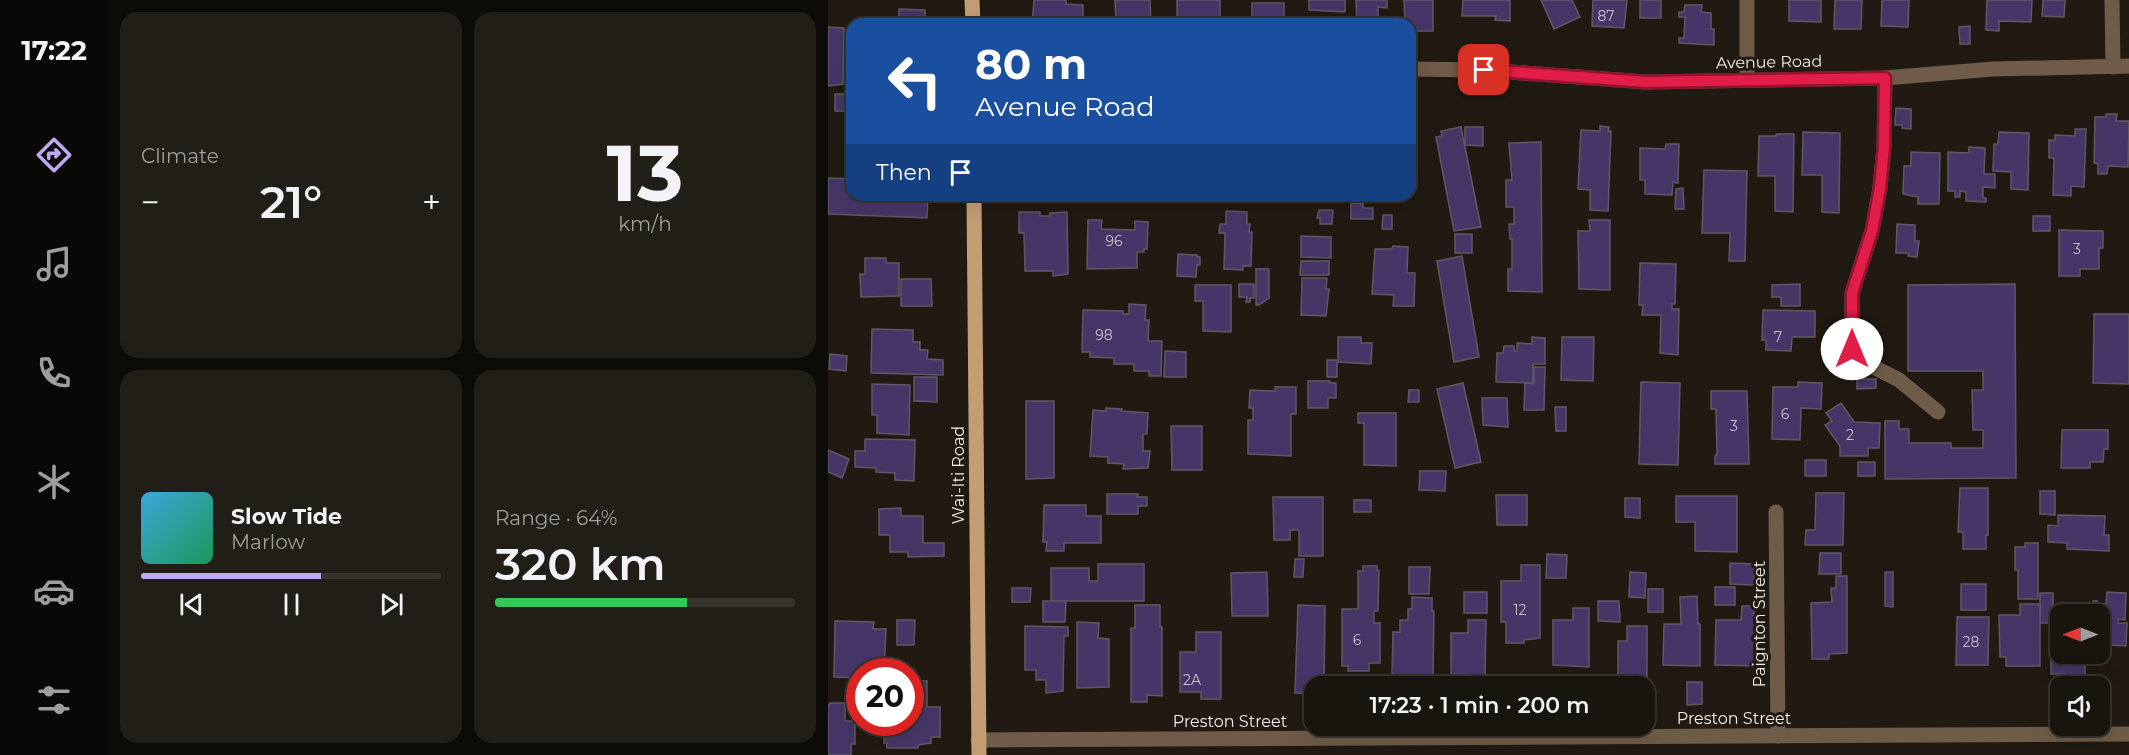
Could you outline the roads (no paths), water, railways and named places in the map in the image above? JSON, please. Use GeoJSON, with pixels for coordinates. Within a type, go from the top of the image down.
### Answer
{"type":"FeatureCollection","features":[{"type":"Feature","properties":{"kind":"main road"},"geometry":{"type":"LineString","coordinates":[[972,0],[973,18]]}},
{"type":"Feature","properties":{"kind":"main road","name":"Wai-Iti Road"},"geometry":{"type":"LineString","coordinates":[[974,201],[978,747]]}},
{"type":"Feature","properties":{"kind":"street"},"geometry":{"type":"LineString","coordinates":[[1747,0],[1748,80]]}},
{"type":"Feature","properties":{"kind":"street"},"geometry":{"type":"LineString","coordinates":[[2112,0],[2121,67]]}},
{"type":"Feature","properties":{"kind":"street","name":"Avenue Road"},"geometry":{"type":"LineString","coordinates":[[1416,69],[1484,70],[1646,82],[1885,78],[1994,69],[2121,67]]}},
{"type":"Feature","properties":{"kind":"street"},"geometry":{"type":"LineString","coordinates":[[1885,78],[1884,147],[1880,188],[1872,231],[1852,293],[1852,349],[1854,356],[1899,380],[1938,412]]}},
{"type":"Feature","properties":{"kind":"street","name":"Paignton Street"},"geometry":{"type":"LineString","coordinates":[[1776,512],[1778,736]]}},
{"type":"Feature","properties":{"kind":"street","name":"Preston Street"},"geometry":{"type":"LineString","coordinates":[[978,747],[1778,736],[2129,734]]}}]}
